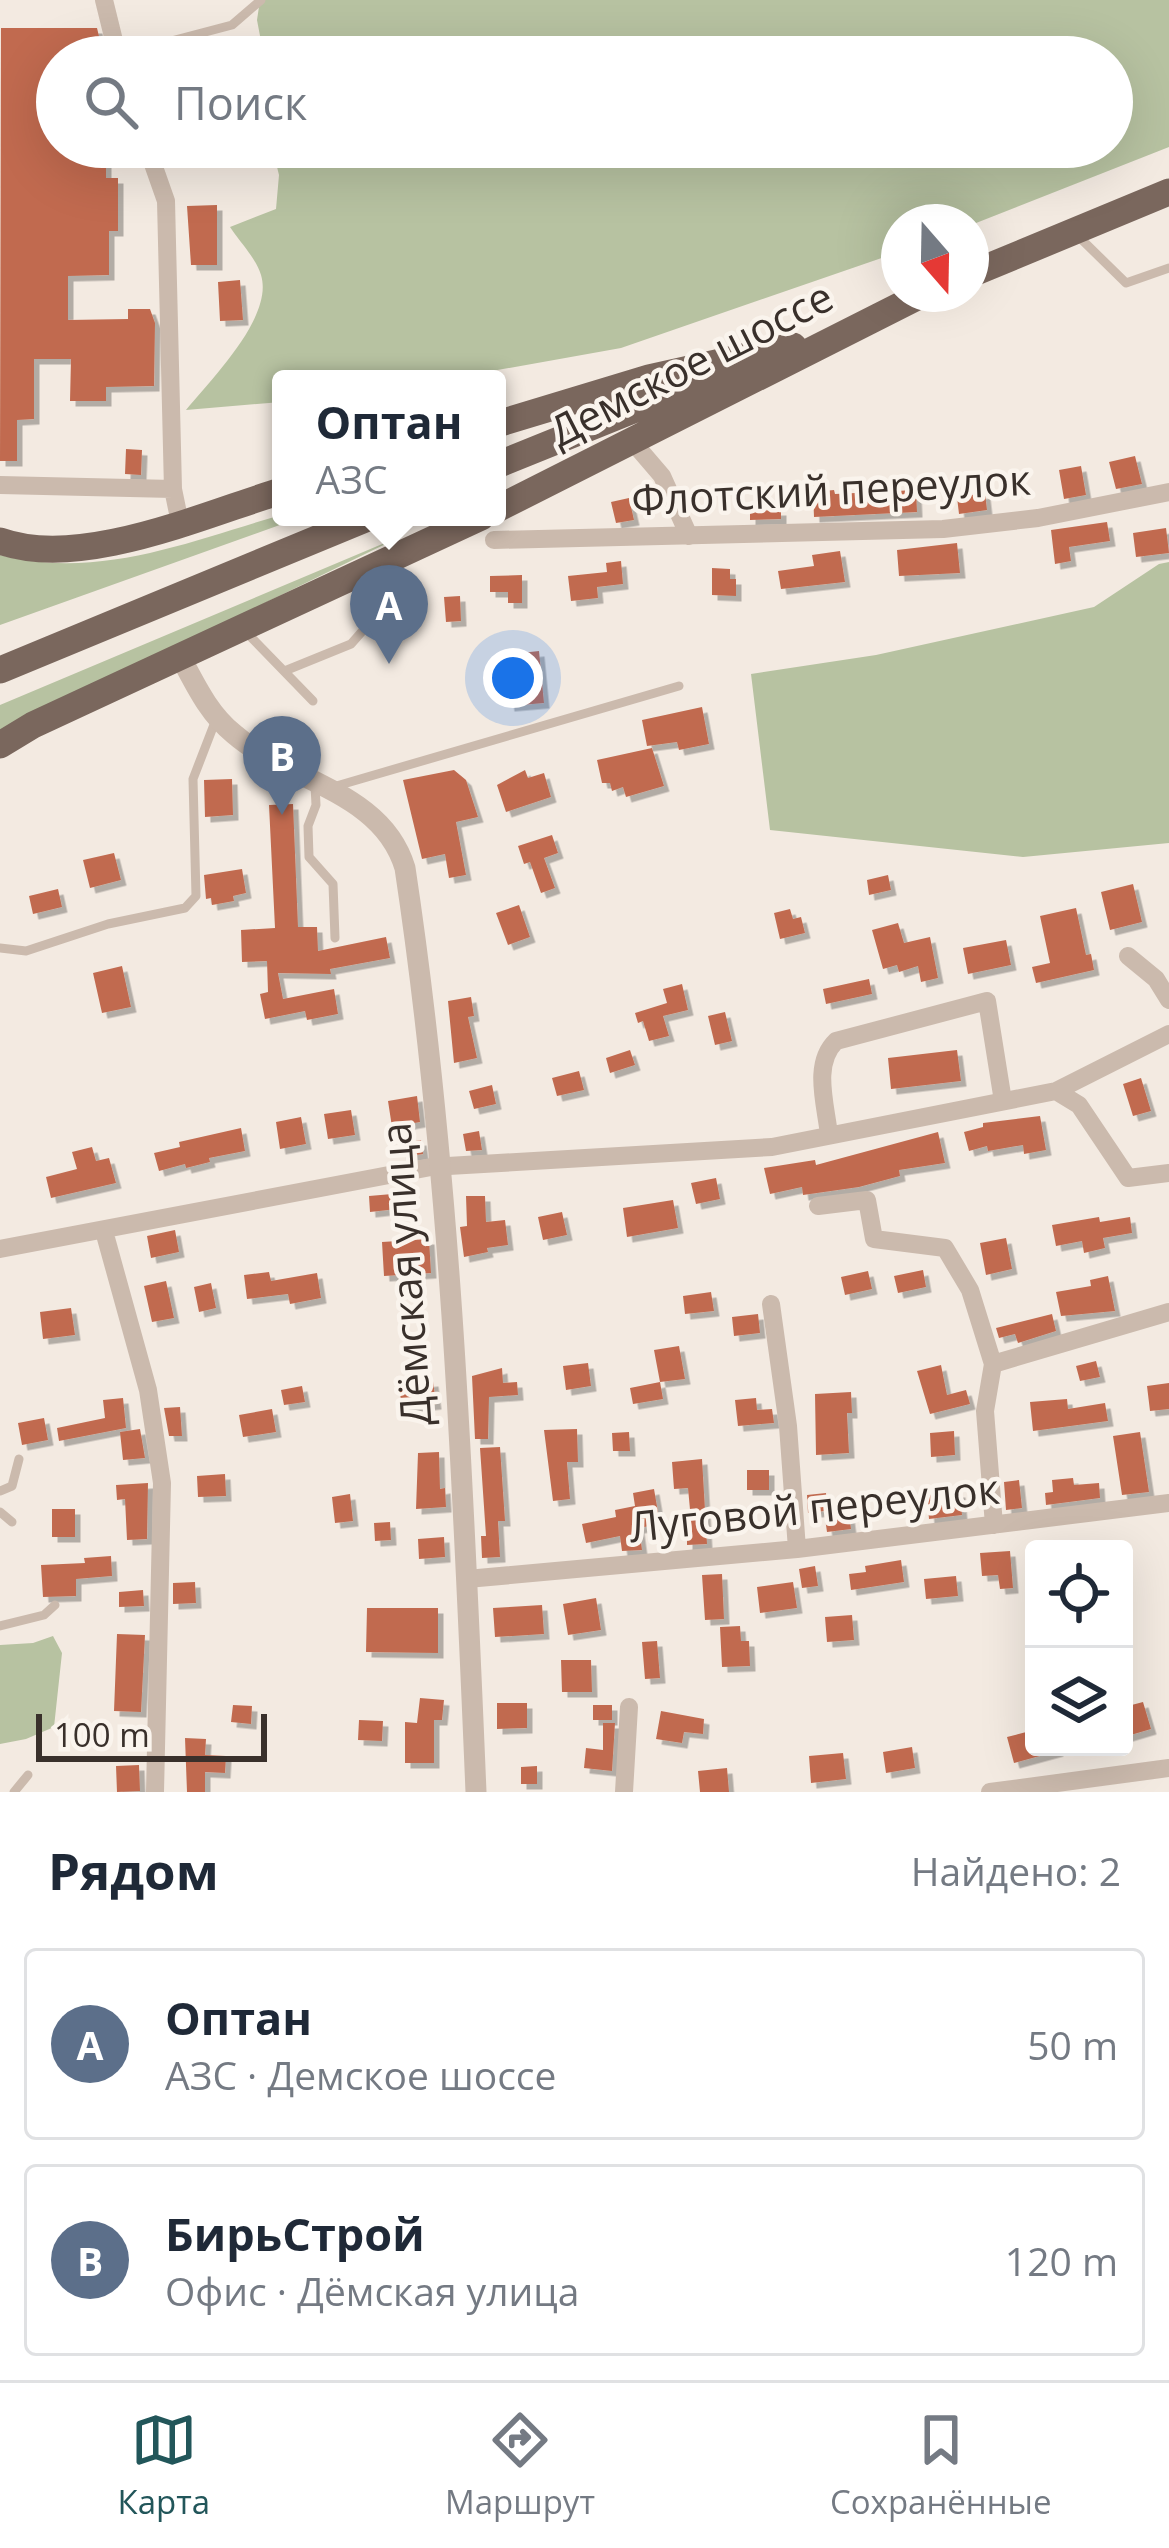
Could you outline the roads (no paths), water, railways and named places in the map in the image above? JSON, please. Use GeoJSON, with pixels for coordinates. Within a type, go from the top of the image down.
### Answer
{"type":"FeatureCollection","features":[{"type":"Feature","properties":{"kind":"main road"},"geometry":{"type":"LineString","coordinates":[[989,266],[1169,192]]}},
{"type":"Feature","properties":{"kind":"main road","name":"Демское шоссе"},"geometry":{"type":"LineString","coordinates":[[506,461],[881,311]]}},
{"type":"Feature","properties":{"kind":"main road","name":"Демское шоссе"},"geometry":{"type":"LineString","coordinates":[[506,504],[887,312]]}},
{"type":"Feature","properties":{"kind":"main road"},"geometry":{"type":"LineString","coordinates":[[506,421],[649,378],[793,346]]}},
{"type":"Feature","properties":{"kind":"main road"},"geometry":{"type":"LineString","coordinates":[[0,541],[54,550],[129,537],[272,494]]}},
{"type":"Feature","properties":{"kind":"main road"},"geometry":{"type":"LineString","coordinates":[[0,670],[348,526]]}},
{"type":"Feature","properties":{"kind":"main road"},"geometry":{"type":"LineString","coordinates":[[0,745],[33,725],[396,558],[488,528]]}},
{"type":"Feature","properties":{"kind":"street"},"geometry":{"type":"LineString","coordinates":[[104,0],[113,36]]}},
{"type":"Feature","properties":{"kind":"street"},"geometry":{"type":"LineString","coordinates":[[154,168],[166,202],[173,489],[180,523]]}},
{"type":"Feature","properties":{"kind":"street"},"geometry":{"type":"LineString","coordinates":[[632,441],[662,476],[689,536]]}},
{"type":"Feature","properties":{"kind":"street"},"geometry":{"type":"LineString","coordinates":[[0,485],[173,489]]}},
{"type":"Feature","properties":{"kind":"street","name":"Флотский переулок"},"geometry":{"type":"LineString","coordinates":[[488,528],[689,536],[966,527],[1169,492]]}},
{"type":"Feature","properties":{"kind":"street","name":"Дёмская улица"},"geometry":{"type":"LineString","coordinates":[[181,658],[216,717],[254,750],[351,801],[388,830],[405,868],[440,1170],[476,1792]]}},
{"type":"Feature","properties":{"kind":"street"},"geometry":{"type":"LineString","coordinates":[[1128,956],[1156,979],[1169,1000]]}},
{"type":"Feature","properties":{"kind":"street"},"geometry":{"type":"LineString","coordinates":[[830,1136],[822,1067],[824,1053],[836,1041],[986,1001],[1003,1101]]}},
{"type":"Feature","properties":{"kind":"street"},"geometry":{"type":"LineString","coordinates":[[0,1249],[431,1167],[772,1147],[1056,1091],[1169,1034]]}},
{"type":"Feature","properties":{"kind":"street"},"geometry":{"type":"LineString","coordinates":[[1056,1091],[1079,1105],[1128,1178],[1169,1173]]}},
{"type":"Feature","properties":{"kind":"street"},"geometry":{"type":"LineString","coordinates":[[818,1206],[867,1199],[874,1239],[945,1248],[970,1290],[993,1364],[985,1411],[994,1525]]}},
{"type":"Feature","properties":{"kind":"street"},"geometry":{"type":"LineString","coordinates":[[104,1232],[148,1390],[162,1483],[155,1792]]}},
{"type":"Feature","properties":{"kind":"street"},"geometry":{"type":"LineString","coordinates":[[771,1304],[788,1426],[797,1549]]}},
{"type":"Feature","properties":{"kind":"street"},"geometry":{"type":"LineString","coordinates":[[993,1364],[1169,1312]]}},
{"type":"Feature","properties":{"kind":"street","name":"Луговой переулок"},"geometry":{"type":"LineString","coordinates":[[467,1579],[797,1549],[1169,1503]]}},
{"type":"Feature","properties":{"kind":"street"},"geometry":{"type":"LineString","coordinates":[[624,1792],[629,1706]]}},
{"type":"Feature","properties":{"kind":"street"},"geometry":{"type":"LineString","coordinates":[[990,1792],[1169,1768]]}},
{"type":"Feature","properties":{"kind":"lane"},"geometry":{"type":"LineString","coordinates":[[192,36],[232,25],[261,0]]}},
{"type":"Feature","properties":{"kind":"lane"},"geometry":{"type":"LineString","coordinates":[[1073,230],[1126,284],[1169,268]]}},
{"type":"Feature","properties":{"kind":"lane"},"geometry":{"type":"LineString","coordinates":[[286,670],[351,644],[396,593],[396,558]]}},
{"type":"Feature","properties":{"kind":"lane"},"geometry":{"type":"LineString","coordinates":[[243,629],[313,700]]}},
{"type":"Feature","properties":{"kind":"lane"},"geometry":{"type":"LineString","coordinates":[[335,938],[333,884],[309,857],[308,826],[321,787],[679,686]]}},
{"type":"Feature","properties":{"kind":"lane"},"geometry":{"type":"LineString","coordinates":[[0,948],[26,951],[108,924],[185,908],[196,896],[193,779],[216,717]]}},
{"type":"Feature","properties":{"kind":"lane"},"geometry":{"type":"LineString","coordinates":[[0,1491],[12,1486],[19,1459]]}},
{"type":"Feature","properties":{"kind":"lane"},"geometry":{"type":"LineString","coordinates":[[0,1512],[12,1522]]}},
{"type":"Feature","properties":{"kind":"lane"},"geometry":{"type":"LineString","coordinates":[[0,1626],[44,1615],[55,1605]]}},
{"type":"Feature","properties":{"kind":"lane"},"geometry":{"type":"LineString","coordinates":[[14,1792],[28,1775]]}},
{"type":"Feature","properties":{"kind":"place","name":"Оптан"},"geometry":{"type":"Point","coordinates":[389,664]}},
{"type":"Feature","properties":{"kind":"place","name":"БирьСтрой"},"geometry":{"type":"Point","coordinates":[282,815]}}]}
